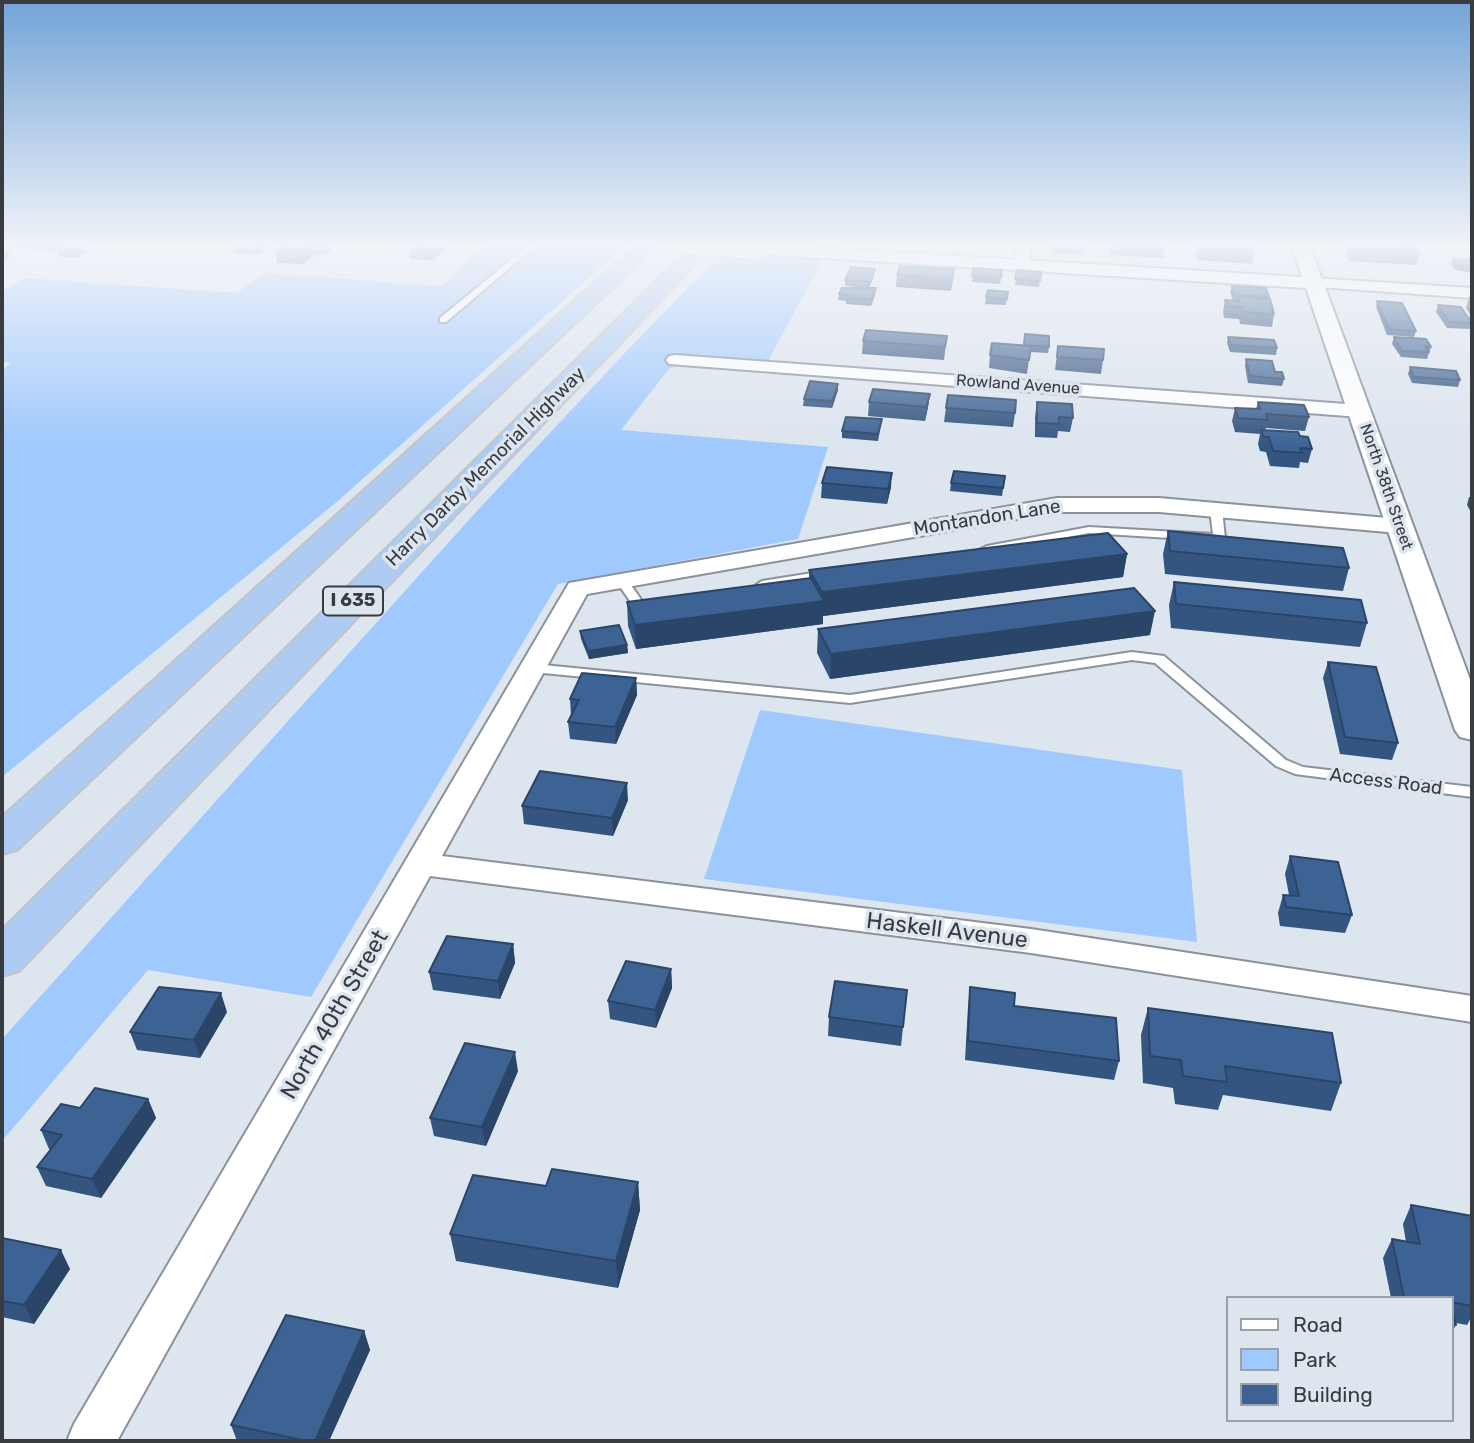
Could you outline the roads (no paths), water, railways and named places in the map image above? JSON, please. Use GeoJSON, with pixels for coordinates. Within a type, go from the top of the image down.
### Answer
{"type":"FeatureCollection","features":[{"type":"Feature","properties":{"kind":"highway"},"geometry":{"type":"LineString","coordinates":[[2,840],[576,311]]}},
{"type":"Feature","properties":{"kind":"highway","name":"Harry Darby Memorial Highway"},"geometry":{"type":"LineString","coordinates":[[2,959],[639,311]]}},
{"type":"Feature","properties":{"kind":"highway"},"geometry":{"type":"LineString","coordinates":[[2,816],[204,653]]}},
{"type":"Feature","properties":{"kind":"street","name":"North 38th Street"},"geometry":{"type":"LineString","coordinates":[[1323,311],[1472,730]]}},
{"type":"Feature","properties":{"kind":"street","name":"Rowland Avenue"},"geometry":{"type":"LineString","coordinates":[[675,360],[1360,411]]}},
{"type":"Feature","properties":{"kind":"street","name":"Montandon Lane"},"geometry":{"type":"LineString","coordinates":[[578,588],[1057,505],[1159,505],[1399,526]]}},
{"type":"Feature","properties":{"kind":"street","name":"North 40th Street"},"geometry":{"type":"LineString","coordinates":[[91,1441],[578,588]]}},
{"type":"Feature","properties":{"kind":"street","name":"Haskell Avenue"},"geometry":{"type":"LineString","coordinates":[[420,864],[1031,941],[1472,1009]]}},
{"type":"Feature","properties":{"kind":"lane"},"geometry":{"type":"LineString","coordinates":[[443,320],[453,311]]}},
{"type":"Feature","properties":{"kind":"lane"},"geometry":{"type":"LineString","coordinates":[[968,552],[1089,530],[1219,538],[1216,510]]}},
{"type":"Feature","properties":{"kind":"lane"},"geometry":{"type":"LineString","coordinates":[[748,587],[844,572]]}},
{"type":"Feature","properties":{"kind":"lane"},"geometry":{"type":"LineString","coordinates":[[622,581],[639,606],[666,601]]}},
{"type":"Feature","properties":{"kind":"lane","name":"Access Road"},"geometry":{"type":"LineString","coordinates":[[533,668],[850,699],[1132,656],[1159,659],[1281,763],[1300,771],[1472,792]]}}]}
